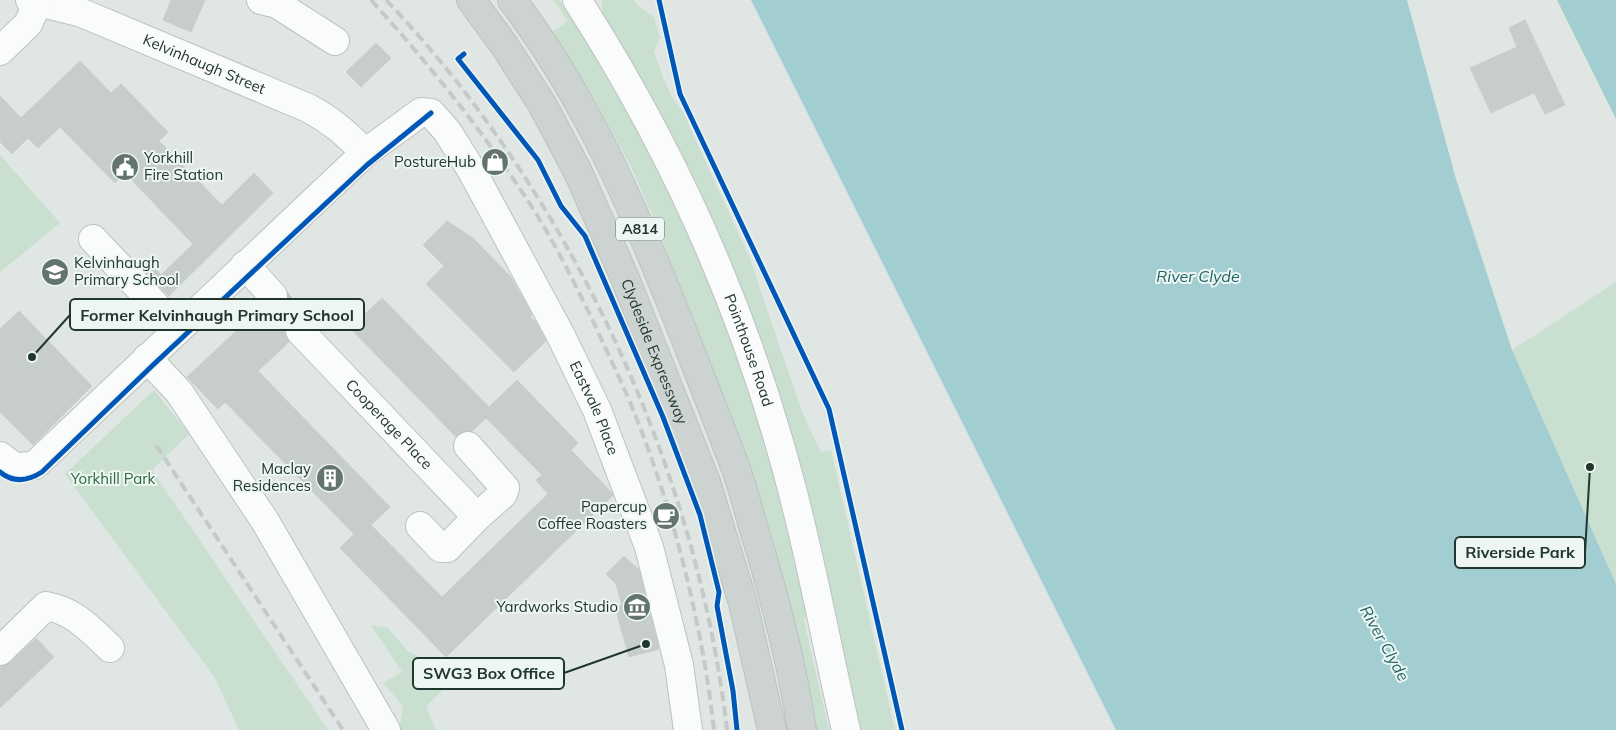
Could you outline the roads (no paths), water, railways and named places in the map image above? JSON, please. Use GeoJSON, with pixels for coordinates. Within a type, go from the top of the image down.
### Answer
{"type":"FeatureCollection","features":[{"type":"Feature","properties":{"kind":"main road","name":"Clydeside Expressway"},"geometry":{"type":"LineString","coordinates":[[472,0],[542,104],[578,172],[624,276],[706,482],[743,603],[772,730]]}},
{"type":"Feature","properties":{"kind":"main road","name":"A814"},"geometry":{"type":"LineString","coordinates":[[512,0],[530,23],[566,79],[596,131],[626,193],[672,306],[737,473],[772,589],[795,683],[802,730]]}},
{"type":"Feature","properties":{"kind":"street"},"geometry":{"type":"LineString","coordinates":[[261,0],[277,4],[335,42]]}},
{"type":"Feature","properties":{"kind":"street","name":"Pointhouse Road"},"geometry":{"type":"LineString","coordinates":[[577,0],[638,100],[666,153],[716,261],[754,361],[780,443],[846,730]]}},
{"type":"Feature","properties":{"kind":"street"},"geometry":{"type":"LineString","coordinates":[[0,51],[28,24],[34,1]]}},
{"type":"Feature","properties":{"kind":"street","name":"Kelvinhaugh Street"},"geometry":{"type":"LineString","coordinates":[[34,1],[82,13],[308,108],[347,133],[364,153]]}},
{"type":"Feature","properties":{"kind":"street","name":"Eastvale Place"},"geometry":{"type":"LineString","coordinates":[[364,153],[421,112],[431,113],[447,131],[472,170],[560,334],[596,410],[649,547],[679,664],[688,730]]}},
{"type":"Feature","properties":{"kind":"street"},"geometry":{"type":"LineString","coordinates":[[11,462],[35,465],[364,153]]}},
{"type":"Feature","properties":{"kind":"street"},"geometry":{"type":"LineString","coordinates":[[93,239],[178,329]]}},
{"type":"Feature","properties":{"kind":"street"},"geometry":{"type":"LineString","coordinates":[[245,265],[273,296]]}},
{"type":"Feature","properties":{"kind":"street","name":"Cooperage Place"},"geometry":{"type":"LineString","coordinates":[[300,331],[477,518]]}},
{"type":"Feature","properties":{"kind":"street"},"geometry":{"type":"LineString","coordinates":[[147,358],[179,392],[265,521],[386,730]]}},
{"type":"Feature","properties":{"kind":"street"},"geometry":{"type":"LineString","coordinates":[[420,526],[441,548],[447,548],[503,494],[505,488],[468,446]]}},
{"type":"Feature","properties":{"kind":"street"},"geometry":{"type":"LineString","coordinates":[[0,651],[46,606],[56,607],[74,616],[110,648]]}},
{"type":"Feature","properties":{"kind":"water","name":"River Clyde"},"geometry":{"type":"Polygon","coordinates":[[[751,0],[1407,0],[1456,179],[1512,350],[1616,584],[1616,730],[1116,730],[751,0]]]}},
{"type":"Feature","properties":{"kind":"water"},"geometry":{"type":"Polygon","coordinates":[[[1557,0],[1616,0],[1616,119],[1557,0]]]}},
{"type":"Feature","properties":{"kind":"tunnel"},"geometry":{"type":"LineString","coordinates":[[273,296],[300,331]]}},
{"type":"Feature","properties":{"kind":"railway"},"geometry":{"type":"LineString","coordinates":[[371,0],[454,98],[492,148],[537,215],[593,321],[647,445],[673,525],[694,607],[714,730]]}},
{"type":"Feature","properties":{"kind":"railway"},"geometry":{"type":"LineString","coordinates":[[386,0],[452,76],[512,158],[566,246],[614,338],[654,434],[687,532],[711,631],[727,730]]}},
{"type":"Feature","properties":{"kind":"railway"},"geometry":{"type":"LineString","coordinates":[[156,445],[343,730]]}},
{"type":"Feature","properties":{"kind":"place","name":"PostureHub"},"geometry":{"type":"Point","coordinates":[495,162]}},
{"type":"Feature","properties":{"kind":"place","name":"Yorkhill Fire Station"},"geometry":{"type":"Point","coordinates":[125,167]}},
{"type":"Feature","properties":{"kind":"place","name":"Kelvinhaugh Primary School"},"geometry":{"type":"Point","coordinates":[55,272]}},
{"type":"Feature","properties":{"kind":"place","name":"Former Kelvinhaugh Primary School"},"geometry":{"type":"Point","coordinates":[32,357]}},
{"type":"Feature","properties":{"kind":"place","name":"Riverside Park"},"geometry":{"type":"Point","coordinates":[1590,467]}},
{"type":"Feature","properties":{"kind":"place","name":"Maclay Residences"},"geometry":{"type":"Point","coordinates":[330,478]}},
{"type":"Feature","properties":{"kind":"place","name":"Papercup Coffee Roasters"},"geometry":{"type":"Point","coordinates":[666,516]}},
{"type":"Feature","properties":{"kind":"place","name":"Yardworks Studio"},"geometry":{"type":"Point","coordinates":[637,607]}},
{"type":"Feature","properties":{"kind":"place","name":"SWG3 Box Office"},"geometry":{"type":"Point","coordinates":[646,644]}},
{"type":"Feature","properties":{"kind":"park label","name":"Yorkhill Park"},"geometry":{"type":"Point","coordinates":[113,479]}}]}
